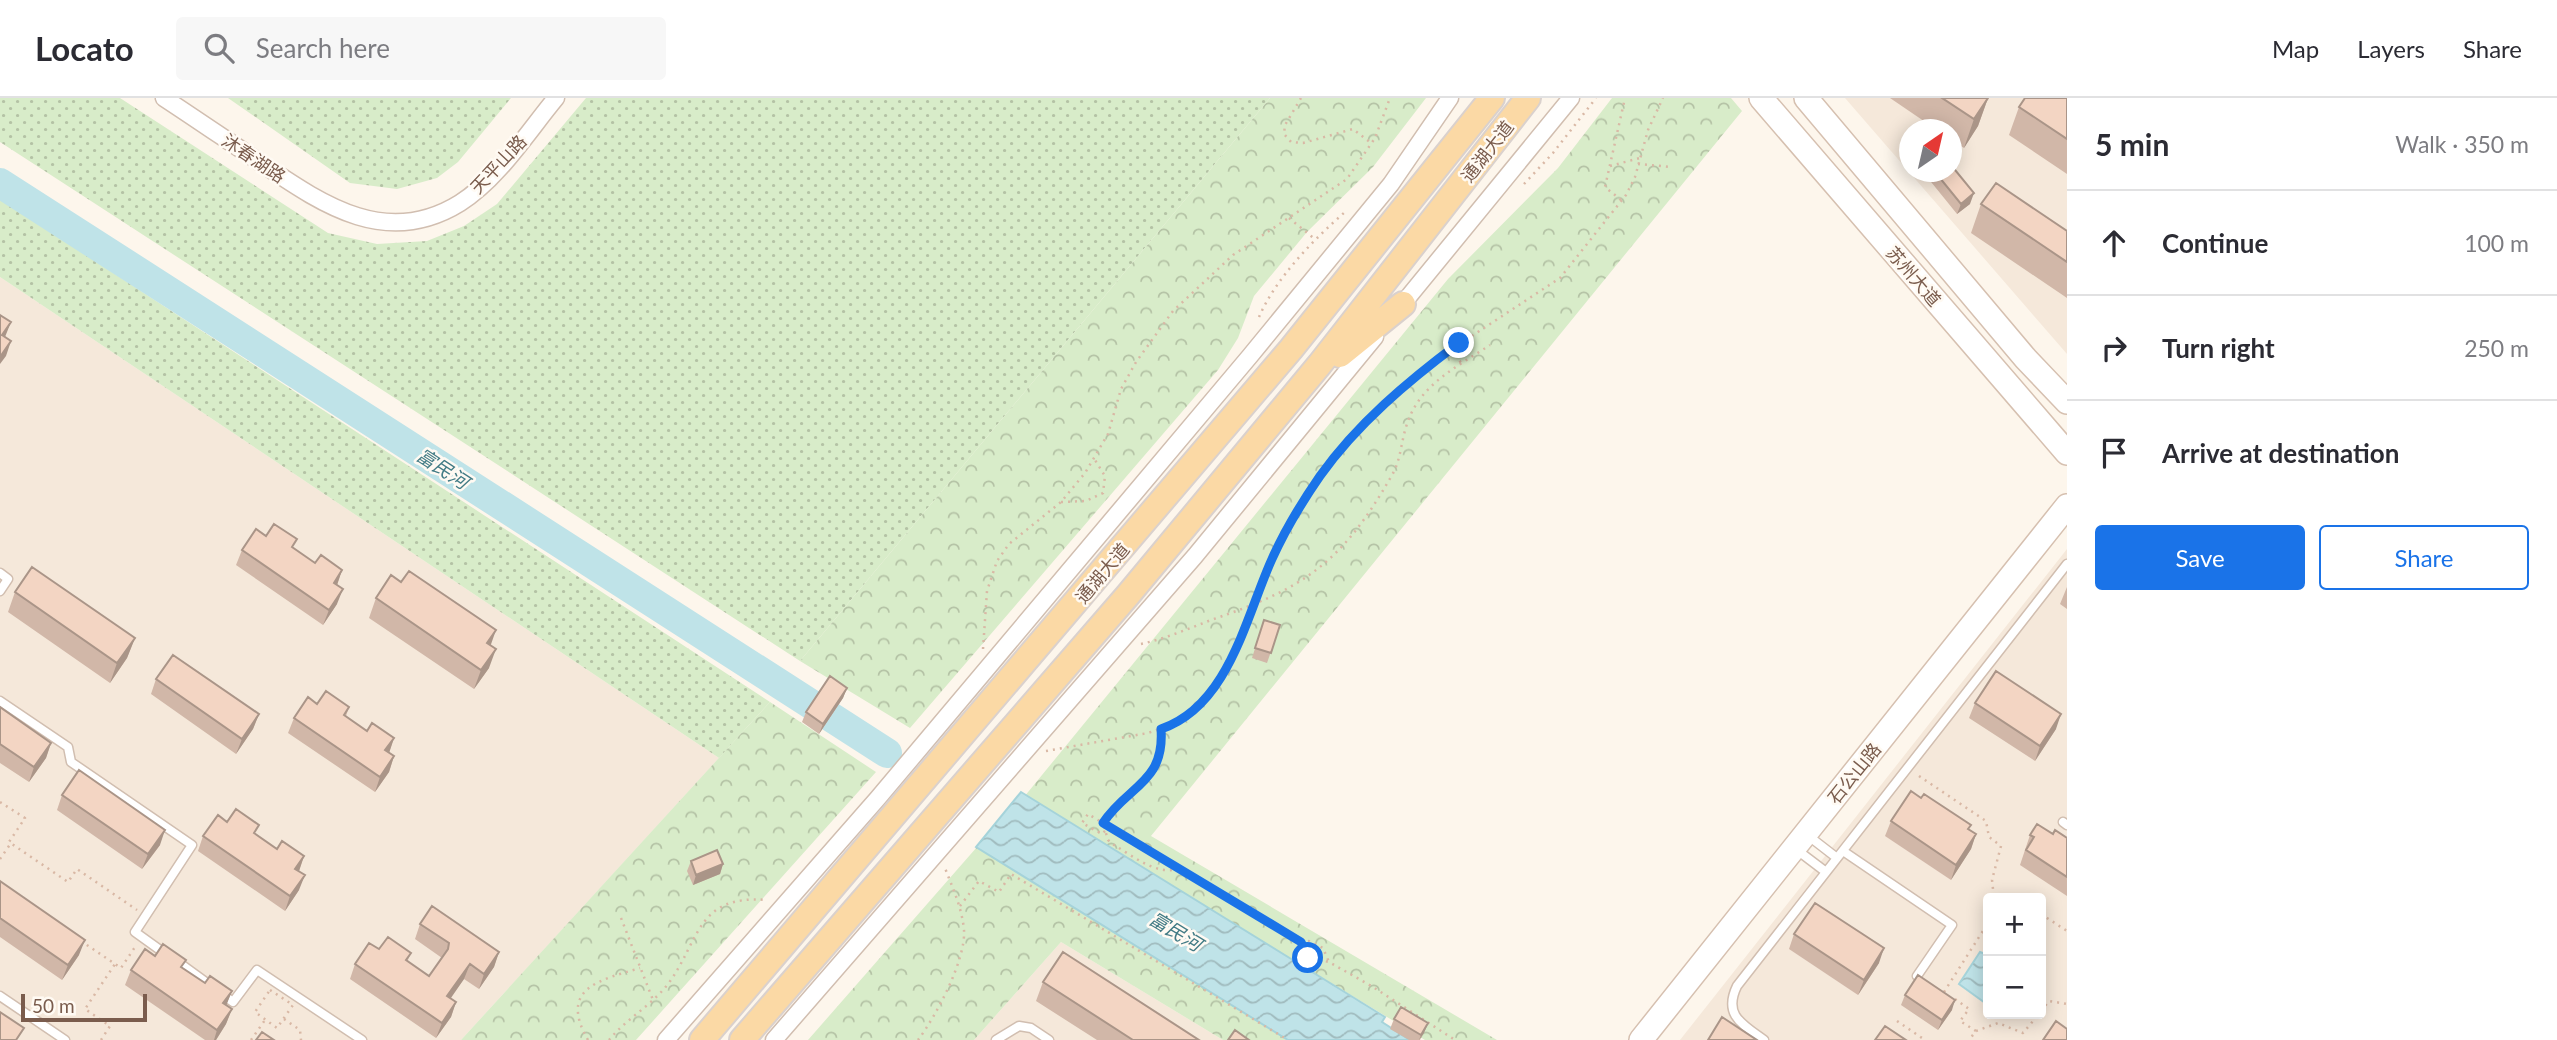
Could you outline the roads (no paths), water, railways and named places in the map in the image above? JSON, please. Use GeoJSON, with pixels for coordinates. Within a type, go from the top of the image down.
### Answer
{"type":"FeatureCollection","features":[{"type":"Feature","properties":{"kind":"main road"},"geometry":{"type":"LineString","coordinates":[[1463,134],[1478,98]]}},
{"type":"Feature","properties":{"kind":"main road","name":"通湖大道"},"geometry":{"type":"LineString","coordinates":[[702,1040],[1291,349],[1492,98]]}},
{"type":"Feature","properties":{"kind":"main road","name":"通湖大道"},"geometry":{"type":"LineString","coordinates":[[742,1040],[1128,595],[1301,386],[1528,98]]}},
{"type":"Feature","properties":{"kind":"main road"},"geometry":{"type":"LineString","coordinates":[[1301,386],[1403,304]]}},
{"type":"Feature","properties":{"kind":"street","name":"沐春湖路"},"geometry":{"type":"LineString","coordinates":[[163,98],[301,190],[349,211]]}},
{"type":"Feature","properties":{"kind":"street","name":"沐春湖路"},"geometry":{"type":"LineString","coordinates":[[182,98],[349,211]]}},
{"type":"Feature","properties":{"kind":"street","name":"天平山路"},"geometry":{"type":"LineString","coordinates":[[349,211],[404,212],[442,201],[478,176],[543,98]]}},
{"type":"Feature","properties":{"kind":"street","name":"天平山路"},"geometry":{"type":"LineString","coordinates":[[349,211],[375,221],[406,222],[446,211],[461,203],[499,166],[556,98]]}},
{"type":"Feature","properties":{"kind":"street"},"geometry":{"type":"LineString","coordinates":[[666,1040],[886,788],[1250,356],[1391,184],[1450,98]]}},
{"type":"Feature","properties":{"kind":"street"},"geometry":{"type":"LineString","coordinates":[[774,1040],[1195,556],[1572,98]]}},
{"type":"Feature","properties":{"kind":"street","name":"苏州大道"},"geometry":{"type":"LineString","coordinates":[[1761,98],[2067,453]]}},
{"type":"Feature","properties":{"kind":"street","name":"苏州大道"},"geometry":{"type":"LineString","coordinates":[[1806,98],[2026,359],[2067,402]]}},
{"type":"Feature","properties":{"kind":"street","name":"石公山路"},"geometry":{"type":"LineString","coordinates":[[1641,1040],[2067,506]]}},
{"type":"Feature","properties":{"kind":"lane"},"geometry":{"type":"LineString","coordinates":[[1764,1040],[1738,1020],[1730,1000],[1737,986],[2067,564]]}},
{"type":"Feature","properties":{"kind":"lane"},"geometry":{"type":"LineString","coordinates":[[0,573],[8,579],[0,591]]}},
{"type":"Feature","properties":{"kind":"lane"},"geometry":{"type":"LineString","coordinates":[[0,701],[68,747],[71,762],[192,845],[135,932],[233,1002],[257,970],[362,1040]]}},
{"type":"Feature","properties":{"kind":"lane"},"geometry":{"type":"LineString","coordinates":[[1800,841],[1840,854],[1952,925],[1917,976]]}},
{"type":"Feature","properties":{"kind":"lane"},"geometry":{"type":"LineString","coordinates":[[1800,841],[1826,872]]}},
{"type":"Feature","properties":{"kind":"lane"},"geometry":{"type":"LineString","coordinates":[[0,996],[65,1040]]}},
{"type":"Feature","properties":{"kind":"lane"},"geometry":{"type":"LineString","coordinates":[[996,1040],[1020,1026],[1031,1028],[1049,1040]]}},
{"type":"Feature","properties":{"kind":"water"},"geometry":{"type":"Polygon","coordinates":[[[1021,792],[1385,1017],[1382,1022],[1410,1040],[1288,1040],[976,847],[1021,792]]]}},
{"type":"Feature","properties":{"kind":"water"},"geometry":{"type":"Polygon","coordinates":[[[1980,952],[1983,953],[1983,1001],[1959,984],[1980,952]]]}},
{"type":"Feature","properties":{"kind":"waterway","name":"富民河"},"geometry":{"type":"LineString","coordinates":[[0,183],[887,753]]}}]}
